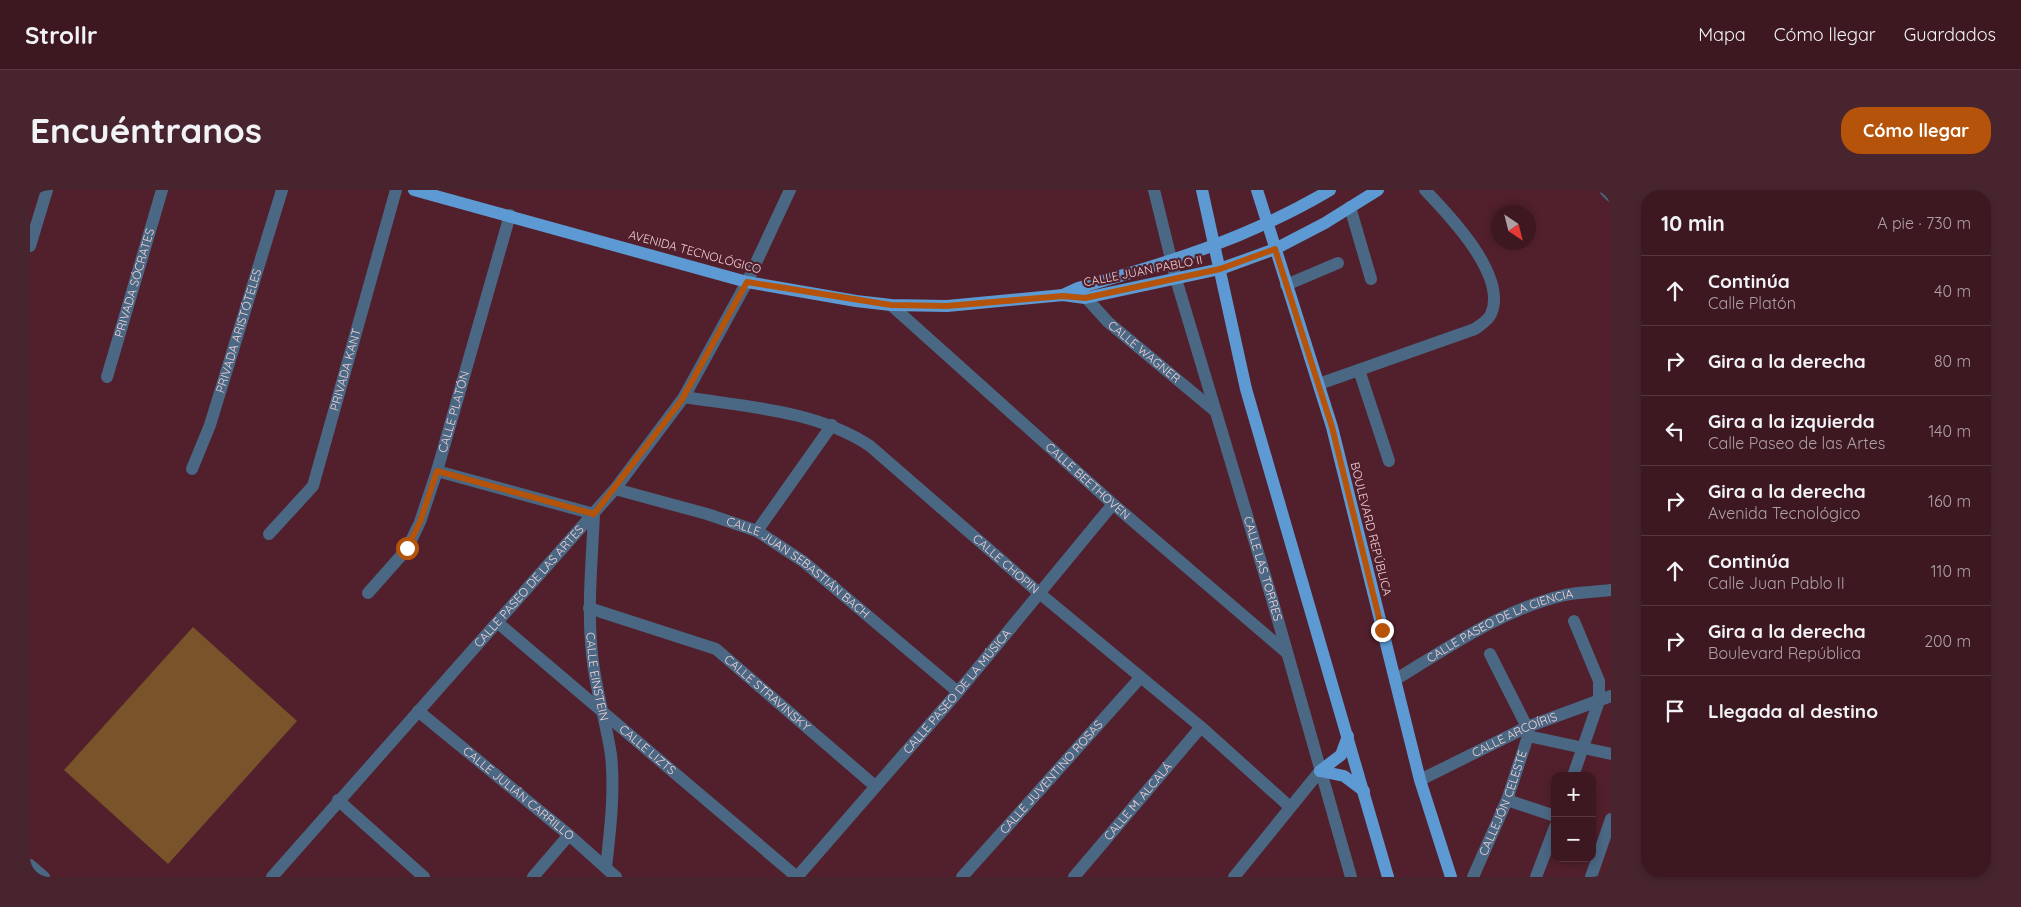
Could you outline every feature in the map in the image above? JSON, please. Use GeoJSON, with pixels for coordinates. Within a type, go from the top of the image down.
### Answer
{"type":"FeatureCollection","features":[{"type":"Feature","properties":{"kind":"main road","name":"AVENIDA TECNOLÓGICO"},"geometry":{"type":"LineString","coordinates":[[414,190],[747,282],[891,305],[947,306],[1063,296]]}},
{"type":"Feature","properties":{"kind":"main road"},"geometry":{"type":"LineString","coordinates":[[1202,190],[1216,246],[1246,389],[1388,877]]}},
{"type":"Feature","properties":{"kind":"main road","name":"BOULEVARD REPÚBLICA"},"geometry":{"type":"LineString","coordinates":[[1256,190],[1332,427],[1420,780],[1451,877]]}},
{"type":"Feature","properties":{"kind":"main road","name":"CALLE JUAN PABLO II"},"geometry":{"type":"LineString","coordinates":[[1082,293],[1171,260],[1216,246],[1266,225],[1330,190]]}},
{"type":"Feature","properties":{"kind":"main road","name":"CALLE JUAN PABLO II"},"geometry":{"type":"LineString","coordinates":[[1063,296],[1176,279],[1220,269],[1275,249],[1378,190]]}},
{"type":"Feature","properties":{"kind":"main road"},"geometry":{"type":"LineString","coordinates":[[1320,771],[1341,755],[1348,736]]}},
{"type":"Feature","properties":{"kind":"main road"},"geometry":{"type":"LineString","coordinates":[[1320,771],[1344,776],[1364,792]]}},
{"type":"Feature","properties":{"kind":"street"},"geometry":{"type":"LineString","coordinates":[[30,246],[47,190]]}},
{"type":"Feature","properties":{"kind":"street","name":"PRIVADA SÓCRATES"},"geometry":{"type":"LineString","coordinates":[[107,377],[162,190]]}},
{"type":"Feature","properties":{"kind":"street","name":"PRIVADA ARISTÓTELES"},"geometry":{"type":"LineString","coordinates":[[192,469],[210,425],[282,190]]}},
{"type":"Feature","properties":{"kind":"street","name":"PRIVADA KANT"},"geometry":{"type":"LineString","coordinates":[[269,534],[314,486],[396,190]]}},
{"type":"Feature","properties":{"kind":"street","name":"CALLE PASEO DE LAS ARTES"},"geometry":{"type":"LineString","coordinates":[[272,877],[338,800],[616,489],[684,397],[747,282],[790,190]]}},
{"type":"Feature","properties":{"kind":"street","name":"CALLE LAS TORRES"},"geometry":{"type":"LineString","coordinates":[[1154,190],[1176,279],[1351,877]]}},
{"type":"Feature","properties":{"kind":"street"},"geometry":{"type":"LineString","coordinates":[[1319,384],[1475,329],[1488,319],[1492,312],[1494,294],[1489,275],[1467,239],[1425,190]]}},
{"type":"Feature","properties":{"kind":"street"},"geometry":{"type":"LineString","coordinates":[[1605,190],[1611,196]]}},
{"type":"Feature","properties":{"kind":"street"},"geometry":{"type":"LineString","coordinates":[[1350,207],[1371,279]]}},
{"type":"Feature","properties":{"kind":"street","name":"CALLE PLATÓN"},"geometry":{"type":"LineString","coordinates":[[368,592],[407,548],[414,537],[437,471],[510,215]]}},
{"type":"Feature","properties":{"kind":"street"},"geometry":{"type":"LineString","coordinates":[[1286,285],[1338,264]]}},
{"type":"Feature","properties":{"kind":"street","name":"CALLE WAGNER"},"geometry":{"type":"LineString","coordinates":[[1082,293],[1108,322],[1215,411]]}},
{"type":"Feature","properties":{"kind":"street","name":"CALLE BEETHOVEN"},"geometry":{"type":"LineString","coordinates":[[891,305],[1112,504],[1287,653]]}},
{"type":"Feature","properties":{"kind":"street"},"geometry":{"type":"LineString","coordinates":[[1359,370],[1389,461]]}},
{"type":"Feature","properties":{"kind":"street","name":"CALLE CHOPIN"},"geometry":{"type":"LineString","coordinates":[[684,397],[809,418],[852,434],[870,446],[1038,592],[1201,727],[1290,807]]}},
{"type":"Feature","properties":{"kind":"street"},"geometry":{"type":"LineString","coordinates":[[757,530],[832,425]]}},
{"type":"Feature","properties":{"kind":"street"},"geometry":{"type":"LineString","coordinates":[[437,471],[594,514]]}},
{"type":"Feature","properties":{"kind":"street","name":"CALLE JUAN SEBASTIÁN BACH"},"geometry":{"type":"LineString","coordinates":[[616,489],[757,530],[804,562],[958,692]]}},
{"type":"Feature","properties":{"kind":"street","name":"CALLE PASEO DE LA MÚSICA"},"geometry":{"type":"LineString","coordinates":[[797,877],[958,692],[1112,504]]}},
{"type":"Feature","properties":{"kind":"street","name":"CALLE EINSTEIN"},"geometry":{"type":"LineString","coordinates":[[594,514],[589,608],[592,655],[601,712],[611,754],[612,781],[612,809],[606,868]]}},
{"type":"Feature","properties":{"kind":"street","name":"CALLE PASEO DE LA CIENCIA"},"geometry":{"type":"LineString","coordinates":[[1395,680],[1479,630],[1510,614],[1566,595],[1611,590]]}},
{"type":"Feature","properties":{"kind":"street","name":"CALLE STRAVINSKY"},"geometry":{"type":"LineString","coordinates":[[589,608],[716,649],[875,786]]}},
{"type":"Feature","properties":{"kind":"street"},"geometry":{"type":"LineString","coordinates":[[1574,621],[1594,664],[1605,698],[1575,772]]}},
{"type":"Feature","properties":{"kind":"street","name":"CALLE LIZTS"},"geometry":{"type":"LineString","coordinates":[[498,623],[797,877]]}},
{"type":"Feature","properties":{"kind":"street"},"geometry":{"type":"LineString","coordinates":[[1490,654],[1527,731],[1611,754]]}},
{"type":"Feature","properties":{"kind":"street","name":"CALLE JUVENTINO ROSAS"},"geometry":{"type":"LineString","coordinates":[[962,877],[1140,678]]}},
{"type":"Feature","properties":{"kind":"street","name":"CALLE ARCOÍRIS"},"geometry":{"type":"LineString","coordinates":[[1420,780],[1605,698]]}},
{"type":"Feature","properties":{"kind":"street","name":"CALLE JULIÁN CARRILLO"},"geometry":{"type":"LineString","coordinates":[[418,711],[569,835],[616,877]]}},
{"type":"Feature","properties":{"kind":"street","name":"CALLE M. ALCALÁ"},"geometry":{"type":"LineString","coordinates":[[1074,877],[1201,727]]}},
{"type":"Feature","properties":{"kind":"street","name":"CALLEJÓN CELESTE"},"geometry":{"type":"LineString","coordinates":[[1473,877],[1507,800],[1527,731]]}},
{"type":"Feature","properties":{"kind":"street"},"geometry":{"type":"LineString","coordinates":[[1241,874],[1290,807],[1320,771]]}},
{"type":"Feature","properties":{"kind":"street"},"geometry":{"type":"LineString","coordinates":[[338,800],[424,877]]}},
{"type":"Feature","properties":{"kind":"street"},"geometry":{"type":"LineString","coordinates":[[1507,800],[1551,815]]}},
{"type":"Feature","properties":{"kind":"street"},"geometry":{"type":"LineString","coordinates":[[1590,877],[1611,819]]}},
{"type":"Feature","properties":{"kind":"street"},"geometry":{"type":"LineString","coordinates":[[1596,832],[1605,835]]}},
{"type":"Feature","properties":{"kind":"street"},"geometry":{"type":"LineString","coordinates":[[533,877],[569,835]]}},
{"type":"Feature","properties":{"kind":"street"},"geometry":{"type":"LineString","coordinates":[[1536,877],[1551,838]]}},
{"type":"Feature","properties":{"kind":"street"},"geometry":{"type":"LineString","coordinates":[[30,864],[44,877]]}},
{"type":"Feature","properties":{"kind":"shaded area"},"geometry":{"type":"Polygon","coordinates":[[[193,627],[297,721],[168,864],[64,770],[193,627]]]}},
{"type":"Feature","properties":{"kind":"route"},"geometry":{"type":"LineString","coordinates":[[407,548],[420,522],[437,471],[594,514],[616,489],[681,401],[747,282],[856,301],[891,305],[947,306],[1003,303],[1063,296],[1085,298],[1220,269],[1275,249],[1332,427],[1382,630]]}}]}
